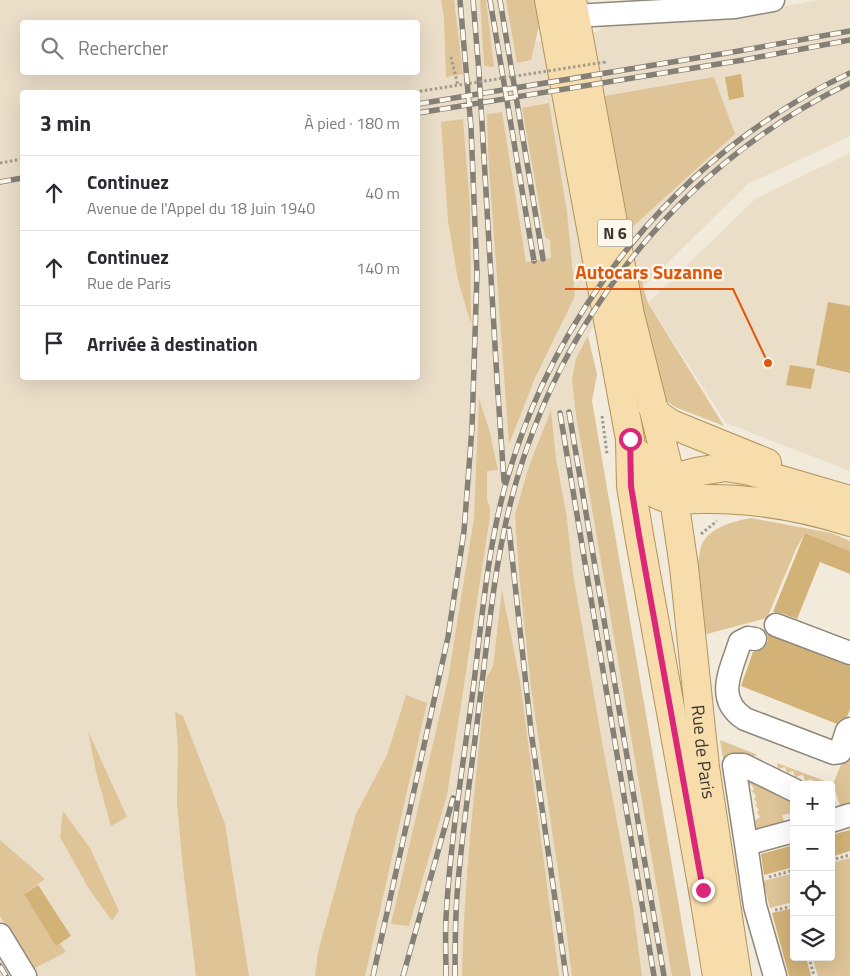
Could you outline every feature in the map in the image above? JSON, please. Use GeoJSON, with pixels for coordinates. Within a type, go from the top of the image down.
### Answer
{"type":"FeatureCollection","features":[{"type":"Feature","properties":{"kind":"main road","name":"N 6"},"geometry":{"type":"LineString","coordinates":[[549,0],[630,439],[631,486],[639,535]]}},
{"type":"Feature","properties":{"kind":"main road","name":"N 6"},"geometry":{"type":"LineString","coordinates":[[573,8],[630,314],[652,406],[667,491],[687,532]]}},
{"type":"Feature","properties":{"kind":"main road"},"geometry":{"type":"LineString","coordinates":[[652,406],[658,415],[671,424],[850,496]]}},
{"type":"Feature","properties":{"kind":"main road"},"geometry":{"type":"LineString","coordinates":[[630,439],[644,468],[649,485],[667,491],[800,509],[850,522]]}},
{"type":"Feature","properties":{"kind":"main road"},"geometry":{"type":"LineString","coordinates":[[639,535],[642,520],[667,491],[720,468],[736,468],[750,471],[850,500]]}},
{"type":"Feature","properties":{"kind":"main road","name":"Rue de Paris"},"geometry":{"type":"LineString","coordinates":[[687,532],[705,767],[737,976]]}},
{"type":"Feature","properties":{"kind":"main road","name":"Rue de Paris"},"geometry":{"type":"LineString","coordinates":[[639,535],[717,976]]}},
{"type":"Feature","properties":{"kind":"street"},"geometry":{"type":"LineString","coordinates":[[573,8],[735,7],[773,0]]}},
{"type":"Feature","properties":{"kind":"street"},"geometry":{"type":"LineString","coordinates":[[776,625],[850,653]]}},
{"type":"Feature","properties":{"kind":"street"},"geometry":{"type":"LineString","coordinates":[[755,639],[748,638],[740,642],[727,685],[726,694],[729,704],[736,713],[745,719],[834,753],[840,752],[847,731],[850,729]]}},
{"type":"Feature","properties":{"kind":"street"},"geometry":{"type":"LineString","coordinates":[[775,976],[755,906],[734,766],[743,765],[790,788]]}},
{"type":"Feature","properties":{"kind":"street"},"geometry":{"type":"LineString","coordinates":[[835,820],[850,815]]}},
{"type":"Feature","properties":{"kind":"street"},"geometry":{"type":"LineString","coordinates":[[746,844],[790,832]]}},
{"type":"Feature","properties":{"kind":"street"},"geometry":{"type":"LineString","coordinates":[[0,936],[25,976]]}},
{"type":"Feature","properties":{"kind":"path"},"geometry":{"type":"LineString","coordinates":[[451,57],[458,86]]}},
{"type":"Feature","properties":{"kind":"path"},"geometry":{"type":"LineString","coordinates":[[420,91],[605,62],[605,60]]}},
{"type":"Feature","properties":{"kind":"path"},"geometry":{"type":"LineString","coordinates":[[0,163],[20,159]]}},
{"type":"Feature","properties":{"kind":"path"},"geometry":{"type":"LineString","coordinates":[[687,532],[704,530],[718,520]]}},
{"type":"Feature","properties":{"kind":"path"},"geometry":{"type":"LineString","coordinates":[[835,859],[850,855]]}},
{"type":"Feature","properties":{"kind":"path"},"geometry":{"type":"LineString","coordinates":[[752,882],[790,871]]}},
{"type":"Feature","properties":{"kind":"path"},"geometry":{"type":"LineString","coordinates":[[810,961],[814,976]]}},
{"type":"Feature","properties":{"kind":"shaded area"},"geometry":{"type":"Polygon","coordinates":[[[0,0],[521,0],[528,43],[599,31],[603,24],[743,14],[818,0],[850,0],[850,136],[748,184],[643,287],[641,277],[600,315],[576,358],[682,976],[0,976],[0,0]]]}},
{"type":"Feature","properties":{"kind":"shaded area"},"geometry":{"type":"Polygon","coordinates":[[[441,0],[454,0],[463,74],[446,77],[444,18],[441,0]]]}},
{"type":"Feature","properties":{"kind":"shaded area"},"geometry":{"type":"Polygon","coordinates":[[[480,0],[486,0],[494,67],[484,66],[480,0]]]}},
{"type":"Feature","properties":{"kind":"shaded area"},"geometry":{"type":"Polygon","coordinates":[[[506,0],[534,0],[539,26],[531,60],[517,63],[506,0]]]}},
{"type":"Feature","properties":{"kind":"shaded area"},"geometry":{"type":"Polygon","coordinates":[[[714,77],[735,134],[628,231],[599,97],[714,77]]]}},
{"type":"Feature","properties":{"kind":"shaded area"},"geometry":{"type":"Polygon","coordinates":[[[549,103],[567,212],[575,296],[535,378],[509,444],[488,153],[487,114],[502,112],[526,262],[551,258],[550,240],[545,237],[522,108],[549,103]]]}},
{"type":"Feature","properties":{"kind":"shaded area"},"geometry":{"type":"Polygon","coordinates":[[[463,119],[470,206],[471,324],[458,280],[448,221],[441,122],[463,119]]]}},
{"type":"Feature","properties":{"kind":"shaded area"},"geometry":{"type":"Polygon","coordinates":[[[850,153],[850,471],[726,423],[648,303],[755,199],[850,153]]]}},
{"type":"Feature","properties":{"kind":"shaded area"},"geometry":{"type":"Polygon","coordinates":[[[642,276],[648,303],[724,426],[675,407],[664,399],[634,283],[642,276]]]}},
{"type":"Feature","properties":{"kind":"shaded area"},"geometry":{"type":"Polygon","coordinates":[[[588,336],[597,374],[592,401],[691,976],[672,976],[576,415],[572,380],[576,358],[588,336]]]}},
{"type":"Feature","properties":{"kind":"shaded area"},"geometry":{"type":"Polygon","coordinates":[[[479,398],[490,433],[498,470],[487,471],[487,499],[490,508],[489,523],[447,795],[409,926],[391,924],[448,679],[474,518],[479,398]]]}},
{"type":"Feature","properties":{"kind":"shaded area"},"geometry":{"type":"Polygon","coordinates":[[[551,410],[556,459],[566,512],[573,573],[633,907],[642,976],[572,976],[531,688],[515,515],[529,466],[551,410]]]}},
{"type":"Feature","properties":{"kind":"shaded area"},"geometry":{"type":"Polygon","coordinates":[[[751,518],[831,533],[850,541],[850,551],[805,533],[796,549],[767,618],[703,635],[696,567],[702,544],[717,529],[751,518]]]}},
{"type":"Feature","properties":{"kind":"shaded area"},"geometry":{"type":"Polygon","coordinates":[[[502,590],[520,681],[559,976],[462,976],[468,864],[478,753],[486,679],[493,666],[502,590]]]}},
{"type":"Feature","properties":{"kind":"shaded area"},"geometry":{"type":"Polygon","coordinates":[[[406,695],[427,703],[365,976],[315,976],[318,952],[356,814],[387,755],[406,695]]]}},
{"type":"Feature","properties":{"kind":"shaded area"},"geometry":{"type":"Polygon","coordinates":[[[175,712],[183,716],[225,824],[249,976],[196,976],[177,804],[178,745],[175,712]]]}},
{"type":"Feature","properties":{"kind":"shaded area"},"geometry":{"type":"Polygon","coordinates":[[[88,731],[127,817],[111,826],[96,772],[88,731]]]}},
{"type":"Feature","properties":{"kind":"shaded area"},"geometry":{"type":"Polygon","coordinates":[[[720,740],[758,755],[737,760],[738,846],[720,740]]]}},
{"type":"Feature","properties":{"kind":"shaded area"},"geometry":{"type":"Polygon","coordinates":[[[850,742],[850,810],[841,809],[834,781],[850,742]]]}},
{"type":"Feature","properties":{"kind":"shaded area"},"geometry":{"type":"Polygon","coordinates":[[[777,763],[825,781],[813,781],[812,779],[805,781],[803,775],[795,777],[793,771],[787,773],[785,767],[778,769],[777,763]]]}},
{"type":"Feature","properties":{"kind":"shaded area"},"geometry":{"type":"Polygon","coordinates":[[[745,775],[790,792],[790,814],[782,815],[784,821],[779,823],[781,829],[753,835],[747,827],[760,817],[757,812],[759,810],[755,805],[757,803],[754,799],[756,796],[752,791],[754,789],[751,784],[741,791],[745,775]]]}},
{"type":"Feature","properties":{"kind":"shaded area"},"geometry":{"type":"Polygon","coordinates":[[[63,811],[90,848],[119,911],[112,921],[89,889],[60,837],[63,811]]]}},
{"type":"Feature","properties":{"kind":"shaded area"},"geometry":{"type":"Polygon","coordinates":[[[0,840],[45,879],[25,893],[66,952],[31,970],[0,916],[0,840]]]}},
{"type":"Feature","properties":{"kind":"shaded area"},"geometry":{"type":"Polygon","coordinates":[[[850,858],[850,976],[818,976],[813,961],[835,961],[835,862],[850,858]]]}},
{"type":"Feature","properties":{"kind":"shaded area"},"geometry":{"type":"Polygon","coordinates":[[[790,874],[790,903],[770,908],[763,881],[790,874]]]}},
{"type":"Feature","properties":{"kind":"building"},"geometry":{"type":"Polygon","coordinates":[[[741,74],[744,97],[729,100],[725,77],[741,74]]]}},
{"type":"Feature","properties":{"kind":"building"},"geometry":{"type":"Polygon","coordinates":[[[828,302],[850,306],[850,373],[816,365],[828,302]]]}},
{"type":"Feature","properties":{"kind":"building"},"geometry":{"type":"Polygon","coordinates":[[[790,365],[815,369],[811,389],[786,385],[790,365]]]}},
{"type":"Feature","properties":{"kind":"building"},"geometry":{"type":"Polygon","coordinates":[[[805,533],[850,551],[850,574],[820,562],[797,619],[773,612],[805,533]]]}},
{"type":"Feature","properties":{"kind":"building"},"geometry":{"type":"Polygon","coordinates":[[[767,634],[850,666],[850,709],[847,717],[840,720],[837,724],[741,686],[753,652],[765,647],[768,641],[767,634]]]}},
{"type":"Feature","properties":{"kind":"building"},"geometry":{"type":"Polygon","coordinates":[[[850,830],[850,851],[835,856],[835,834],[850,830]]]}},
{"type":"Feature","properties":{"kind":"building"},"geometry":{"type":"Polygon","coordinates":[[[790,846],[790,868],[764,875],[761,854],[790,846]]]}},
{"type":"Feature","properties":{"kind":"building"},"geometry":{"type":"Polygon","coordinates":[[[38,885],[71,936],[56,946],[24,894],[38,885]]]}},
{"type":"Feature","properties":{"kind":"building"},"geometry":{"type":"Polygon","coordinates":[[[790,909],[790,961],[807,961],[811,976],[789,976],[772,913],[790,909]]]}},
{"type":"Feature","properties":{"kind":"railway"},"geometry":{"type":"LineString","coordinates":[[373,976],[448,637],[464,531],[472,428],[477,273],[471,127],[460,0]]}},
{"type":"Feature","properties":{"kind":"railway"},"geometry":{"type":"LineString","coordinates":[[473,0],[504,481]]}},
{"type":"Feature","properties":{"kind":"railway"},"geometry":{"type":"LineString","coordinates":[[490,0],[534,261]]}},
{"type":"Feature","properties":{"kind":"railway"},"geometry":{"type":"LineString","coordinates":[[500,0],[543,259]]}},
{"type":"Feature","properties":{"kind":"railway"},"geometry":{"type":"LineString","coordinates":[[420,104],[850,31]]}},
{"type":"Feature","properties":{"kind":"railway"},"geometry":{"type":"LineString","coordinates":[[420,113],[743,60],[850,40]]}},
{"type":"Feature","properties":{"kind":"railway"},"geometry":{"type":"LineString","coordinates":[[446,976],[446,925],[450,863],[488,568],[504,490],[526,423],[555,360],[590,300],[632,244],[679,192],[731,146],[788,106],[850,73]]}},
{"type":"Feature","properties":{"kind":"railway"},"geometry":{"type":"LineString","coordinates":[[455,976],[456,918],[460,861],[492,601],[512,497],[533,431],[561,368],[596,308],[636,253],[682,202],[733,156],[789,116],[850,83]]}},
{"type":"Feature","properties":{"kind":"railway"},"geometry":{"type":"LineString","coordinates":[[0,182],[20,178]]}},
{"type":"Feature","properties":{"kind":"railway"},"geometry":{"type":"LineString","coordinates":[[569,412],[664,976]]}},
{"type":"Feature","properties":{"kind":"railway"},"geometry":{"type":"LineString","coordinates":[[560,413],[654,976]]}},
{"type":"Feature","properties":{"kind":"railway"},"geometry":{"type":"LineString","coordinates":[[509,529],[531,731],[566,976]]}},
{"type":"Feature","properties":{"kind":"railway"},"geometry":{"type":"LineString","coordinates":[[403,976],[453,798]]}},
{"type":"Feature","properties":{"kind":"railway"},"geometry":{"type":"LineString","coordinates":[[0,966],[6,976]]}},
{"type":"Feature","properties":{"kind":"place","name":"Autocars Suzanne"},"geometry":{"type":"Point","coordinates":[768,363]}},
{"type":"Feature","properties":{"kind":"route"},"geometry":{"type":"LineString","coordinates":[[630,439],[631,486],[703,890]]}}]}
